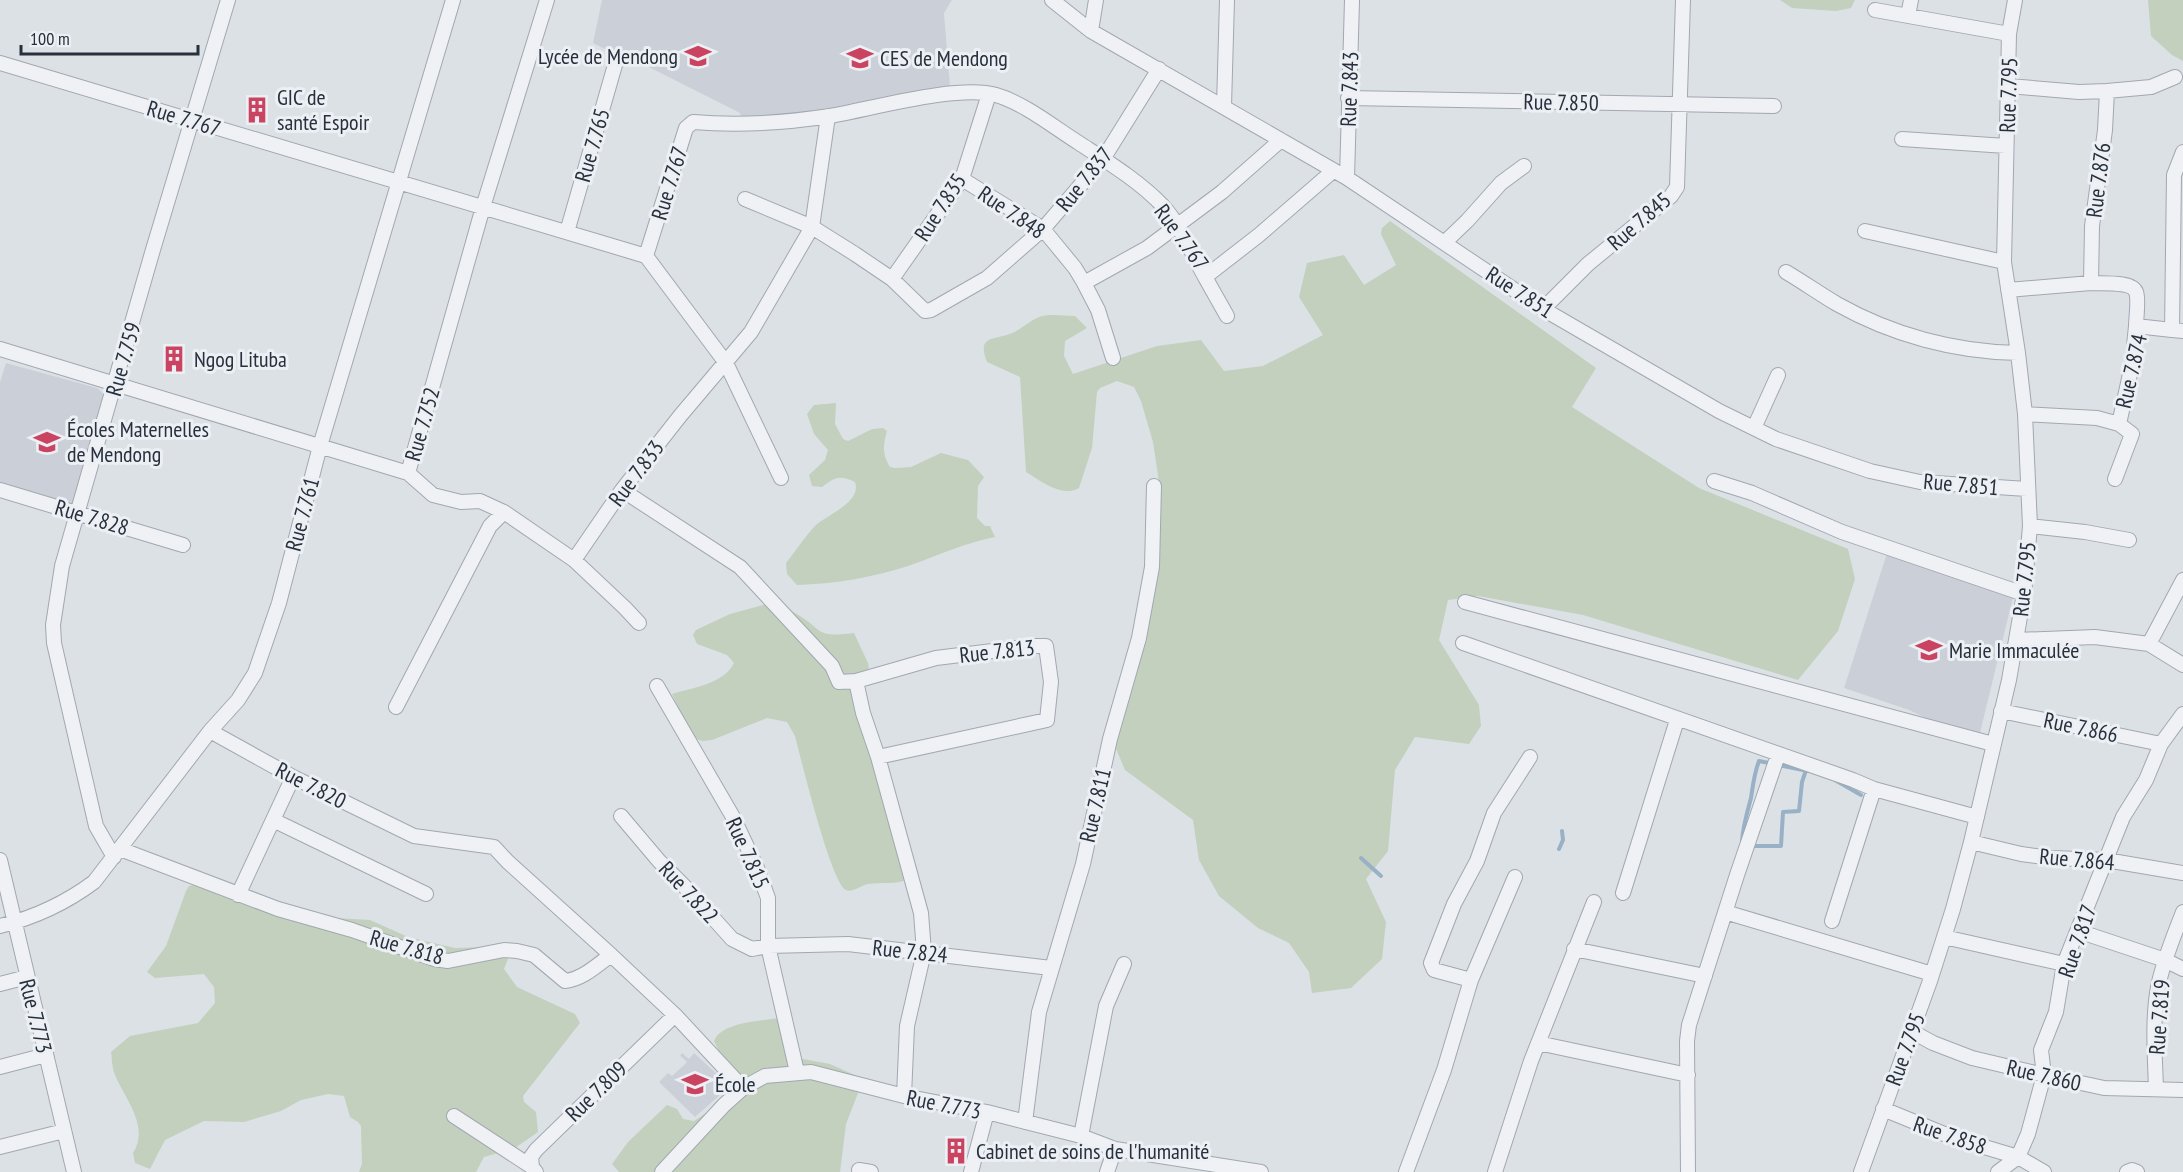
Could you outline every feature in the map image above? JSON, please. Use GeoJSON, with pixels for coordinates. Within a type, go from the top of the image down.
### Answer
{"type":"FeatureCollection","features":[{"type":"Feature","properties":{"kind":"street","name":"Rue 7.759"},"geometry":{"type":"LineString","coordinates":[[117,853],[96,826],[54,643],[53,625],[62,566],[228,0]]}},
{"type":"Feature","properties":{"kind":"street","name":"Rue 7.761"},"geometry":{"type":"LineString","coordinates":[[7,924],[78,893],[94,882],[210,731],[238,699],[255,673],[279,603],[320,446],[453,0]]}},
{"type":"Feature","properties":{"kind":"street","name":"Rue 7.752"},"geometry":{"type":"LineString","coordinates":[[0,349],[408,473],[483,207],[547,0]]}},
{"type":"Feature","properties":{"kind":"street","name":"Rue 7.851"},"geometry":{"type":"LineString","coordinates":[[1052,0],[1091,31],[1347,178],[1543,309],[1719,411],[1776,439],[1881,474],[1920,482],[2027,489]]}},
{"type":"Feature","properties":{"kind":"street"},"geometry":{"type":"LineString","coordinates":[[1091,31],[1096,0]]}},
{"type":"Feature","properties":{"kind":"street"},"geometry":{"type":"LineString","coordinates":[[1224,106],[1227,0]]}},
{"type":"Feature","properties":{"kind":"street","name":"Rue 7.843"},"geometry":{"type":"LineString","coordinates":[[1347,178],[1352,0]]}},
{"type":"Feature","properties":{"kind":"street","name":"Rue 7.845"},"geometry":{"type":"LineString","coordinates":[[1543,309],[1588,264],[1671,196],[1677,188],[1683,0]]}},
{"type":"Feature","properties":{"kind":"street"},"geometry":{"type":"LineString","coordinates":[[1908,16],[1911,0]]}},
{"type":"Feature","properties":{"kind":"street","name":"Rue 7.795"},"geometry":{"type":"LineString","coordinates":[[1861,1172],[1932,974],[1971,842],[2017,640],[2024,594],[2030,526],[2025,414],[2004,262],[2009,34],[2014,0]]}},
{"type":"Feature","properties":{"kind":"street"},"geometry":{"type":"LineString","coordinates":[[1875,10],[2009,34]]}},
{"type":"Feature","properties":{"kind":"street","name":"Rue 7.765"},"geometry":{"type":"LineString","coordinates":[[567,232],[617,58]]}},
{"type":"Feature","properties":{"kind":"street","name":"Rue 7.767"},"geometry":{"type":"LineString","coordinates":[[0,63],[646,256],[686,128],[693,122],[759,125],[828,116],[925,98],[958,94],[996,95],[1018,105],[1140,185],[1164,208],[1205,277],[1267,228],[1333,171]]}},
{"type":"Feature","properties":{"kind":"street","name":"Rue 7.837"},"geometry":{"type":"LineString","coordinates":[[892,279],[925,310],[928,310],[987,278],[1043,229],[1103,159],[1159,69]]}},
{"type":"Feature","properties":{"kind":"street"},"geometry":{"type":"LineString","coordinates":[[2009,86],[2079,92],[2107,91],[2151,87],[2175,77]]}},
{"type":"Feature","properties":{"kind":"street","name":"Rue 7.876"},"geometry":{"type":"LineString","coordinates":[[2091,283],[2092,226],[2105,130],[2107,91]]}},
{"type":"Feature","properties":{"kind":"street","name":"Rue 7.835"},"geometry":{"type":"LineString","coordinates":[[892,279],[962,179],[988,94]]}},
{"type":"Feature","properties":{"kind":"street","name":"Rue 7.850"},"geometry":{"type":"LineString","coordinates":[[1348,98],[1774,106]]}},
{"type":"Feature","properties":{"kind":"street","name":"Rue 7.833"},"geometry":{"type":"LineString","coordinates":[[574,560],[622,490],[680,416],[752,332],[812,227],[828,116]]}},
{"type":"Feature","properties":{"kind":"street"},"geometry":{"type":"LineString","coordinates":[[1902,139],[2006,146]]}},
{"type":"Feature","properties":{"kind":"street"},"geometry":{"type":"LineString","coordinates":[[1084,283],[1148,248],[1222,192],[1281,140]]}},
{"type":"Feature","properties":{"kind":"street"},"geometry":{"type":"LineString","coordinates":[[2177,330],[2174,175],[2183,152]]}},
{"type":"Feature","properties":{"kind":"street"},"geometry":{"type":"LineString","coordinates":[[1445,242],[1501,183],[1524,166]]}},
{"type":"Feature","properties":{"kind":"street","name":"Rue 7.848"},"geometry":{"type":"LineString","coordinates":[[962,179],[1043,229],[1075,268],[1084,283],[1098,310],[1113,358]]}},
{"type":"Feature","properties":{"kind":"street"},"geometry":{"type":"LineString","coordinates":[[746,199],[812,227],[892,279]]}},
{"type":"Feature","properties":{"kind":"street"},"geometry":{"type":"LineString","coordinates":[[1865,231],[2004,262]]}},
{"type":"Feature","properties":{"kind":"street"},"geometry":{"type":"LineString","coordinates":[[646,256],[726,363],[780,478]]}},
{"type":"Feature","properties":{"kind":"street"},"geometry":{"type":"LineString","coordinates":[[1786,272],[1838,304],[1908,336],[1952,346],[2018,353]]}},
{"type":"Feature","properties":{"kind":"street"},"geometry":{"type":"LineString","coordinates":[[1205,277],[1227,316]]}},
{"type":"Feature","properties":{"kind":"street"},"geometry":{"type":"LineString","coordinates":[[2008,290],[2091,283],[2132,286],[2136,292],[2136,326]]}},
{"type":"Feature","properties":{"kind":"street","name":"Rue 7.874"},"geometry":{"type":"LineString","coordinates":[[2025,414],[2097,418],[2119,424],[2132,365],[2136,326],[2177,330]]}},
{"type":"Feature","properties":{"kind":"street"},"geometry":{"type":"LineString","coordinates":[[1754,428],[1778,375]]}},
{"type":"Feature","properties":{"kind":"street"},"geometry":{"type":"LineString","coordinates":[[2115,479],[2132,434],[2119,424]]}},
{"type":"Feature","properties":{"kind":"street"},"geometry":{"type":"LineString","coordinates":[[408,473],[434,495],[461,502],[480,501],[504,512],[574,560],[639,623]]}},
{"type":"Feature","properties":{"kind":"street"},"geometry":{"type":"LineString","coordinates":[[1714,481],[1752,493],[1842,532],[2024,594]]}},
{"type":"Feature","properties":{"kind":"street","name":"Rue 7.811"},"geometry":{"type":"LineString","coordinates":[[1025,1122],[1039,1011],[1083,864],[1110,739],[1139,638],[1152,567],[1154,486]]}},
{"type":"Feature","properties":{"kind":"street","name":"Rue 7.828"},"geometry":{"type":"LineString","coordinates":[[0,490],[183,545]]}},
{"type":"Feature","properties":{"kind":"street"},"geometry":{"type":"LineString","coordinates":[[622,490],[740,567],[832,666],[839,682],[856,681],[862,713],[878,757],[921,913],[924,952],[908,1026],[904,1096]]}},
{"type":"Feature","properties":{"kind":"street"},"geometry":{"type":"LineString","coordinates":[[396,707],[454,598],[483,536],[490,525],[504,512]]}},
{"type":"Feature","properties":{"kind":"street"},"geometry":{"type":"LineString","coordinates":[[2030,526],[2085,532],[2128,540]]}},
{"type":"Feature","properties":{"kind":"street"},"geometry":{"type":"LineString","coordinates":[[2149,644],[2183,580]]}},
{"type":"Feature","properties":{"kind":"street"},"geometry":{"type":"LineString","coordinates":[[1465,602],[1994,744]]}},
{"type":"Feature","properties":{"kind":"street"},"geometry":{"type":"LineString","coordinates":[[2017,640],[2095,637],[2149,644],[2183,665]]}},
{"type":"Feature","properties":{"kind":"street"},"geometry":{"type":"LineString","coordinates":[[1463,643],[1874,789],[1977,817]]}},
{"type":"Feature","properties":{"kind":"street","name":"Rue 7.813"},"geometry":{"type":"LineString","coordinates":[[856,681],[936,658],[1046,646],[1051,682],[1047,720],[878,757]]}},
{"type":"Feature","properties":{"kind":"street","name":"Rue 7.815"},"geometry":{"type":"LineString","coordinates":[[657,686],[733,818],[757,868],[768,898],[768,946],[797,1072]]}},
{"type":"Feature","properties":{"kind":"street","name":"Rue 7.866"},"geometry":{"type":"LineString","coordinates":[[2001,711],[2161,744]]}},
{"type":"Feature","properties":{"kind":"street","name":"Rue 7.817"},"geometry":{"type":"LineString","coordinates":[[2018,1157],[2028,1134],[2044,1075],[2041,1050],[2056,1012],[2064,964],[2123,817],[2146,780],[2161,744],[2183,714]]}},
{"type":"Feature","properties":{"kind":"street"},"geometry":{"type":"LineString","coordinates":[[1623,893],[1677,720]]}},
{"type":"Feature","properties":{"kind":"street","name":"Rue 7.820"},"geometry":{"type":"LineString","coordinates":[[210,731],[293,777],[414,836],[494,847],[611,955]]}},
{"type":"Feature","properties":{"kind":"street"},"geometry":{"type":"LineString","coordinates":[[1688,1172],[1687,1041],[1689,1025],[1778,755]]}},
{"type":"Feature","properties":{"kind":"street"},"geometry":{"type":"LineString","coordinates":[[1471,980],[1434,970],[1431,963],[1454,904],[1478,861],[1494,813],[1530,757]]}},
{"type":"Feature","properties":{"kind":"street"},"geometry":{"type":"LineString","coordinates":[[238,895],[293,777]]}},
{"type":"Feature","properties":{"kind":"street"},"geometry":{"type":"LineString","coordinates":[[1832,921],[1874,789]]}},
{"type":"Feature","properties":{"kind":"street","name":"Rue 7.822"},"geometry":{"type":"LineString","coordinates":[[621,816],[659,861],[732,939],[752,949],[768,946]]}},
{"type":"Feature","properties":{"kind":"street"},"geometry":{"type":"LineString","coordinates":[[273,820],[426,894]]}},
{"type":"Feature","properties":{"kind":"street","name":"Rue 7.864"},"geometry":{"type":"LineString","coordinates":[[1971,842],[2051,858],[2106,860],[2183,873]]}},
{"type":"Feature","properties":{"kind":"street","name":"Rue 7.818"},"geometry":{"type":"LineString","coordinates":[[117,853],[278,909],[351,930],[434,959],[448,961],[504,950],[525,953],[534,955],[565,981],[583,975],[611,955]]}},
{"type":"Feature","properties":{"kind":"street","name":"Rue 7.773"},"geometry":{"type":"LineString","coordinates":[[0,860],[7,924],[27,977],[74,1172]]}},
{"type":"Feature","properties":{"kind":"street"},"geometry":{"type":"LineString","coordinates":[[1406,1172],[1444,1070],[1471,980],[1515,877]]}},
{"type":"Feature","properties":{"kind":"street"},"geometry":{"type":"LineString","coordinates":[[1495,1172],[1538,1043],[1593,902]]}},
{"type":"Feature","properties":{"kind":"street"},"geometry":{"type":"LineString","coordinates":[[1725,912],[1932,974]]}},
{"type":"Feature","properties":{"kind":"street","name":"Rue 7.819"},"geometry":{"type":"LineString","coordinates":[[2156,1089],[2156,1008],[2165,960],[2183,912]]}},
{"type":"Feature","properties":{"kind":"street"},"geometry":{"type":"LineString","coordinates":[[2078,931],[2165,960],[2183,969]]}},
{"type":"Feature","properties":{"kind":"street"},"geometry":{"type":"LineString","coordinates":[[1944,937],[2064,964]]}},
{"type":"Feature","properties":{"kind":"street","name":"Rue 7.824"},"geometry":{"type":"LineString","coordinates":[[768,946],[848,944],[1052,968]]}},
{"type":"Feature","properties":{"kind":"street"},"geometry":{"type":"LineString","coordinates":[[1574,949],[1705,976]]}},
{"type":"Feature","properties":{"kind":"street"},"geometry":{"type":"LineString","coordinates":[[611,955],[675,1016],[743,1088]]}},
{"type":"Feature","properties":{"kind":"street"},"geometry":{"type":"LineString","coordinates":[[1081,1136],[1101,1023],[1124,964]]}},
{"type":"Feature","properties":{"kind":"street"},"geometry":{"type":"LineString","coordinates":[[0,984],[27,977]]}},
{"type":"Feature","properties":{"kind":"street","name":"Rue 7.809"},"geometry":{"type":"LineString","coordinates":[[534,1170],[531,1157],[536,1150],[675,1016]]}},
{"type":"Feature","properties":{"kind":"street","name":"Rue 7.860"},"geometry":{"type":"LineString","coordinates":[[1911,1031],[1933,1044],[1972,1058],[2044,1075],[2104,1088],[2183,1090]]}},
{"type":"Feature","properties":{"kind":"street"},"geometry":{"type":"LineString","coordinates":[[1538,1043],[1688,1075]]}},
{"type":"Feature","properties":{"kind":"street"},"geometry":{"type":"LineString","coordinates":[[0,1066],[46,1055]]}},
{"type":"Feature","properties":{"kind":"street","name":"Rue 7.773"},"geometry":{"type":"LineString","coordinates":[[662,1172],[724,1105],[743,1088],[765,1076],[797,1072],[812,1072],[904,1096],[987,1112],[1081,1136],[1115,1149],[1226,1169],[1261,1172]]}},
{"type":"Feature","properties":{"kind":"street","name":"Rue 7.858"},"geometry":{"type":"LineString","coordinates":[[1883,1109],[1954,1138],[2018,1157],[2044,1172]]}},
{"type":"Feature","properties":{"kind":"street"},"geometry":{"type":"LineString","coordinates":[[971,1172],[987,1112]]}},
{"type":"Feature","properties":{"kind":"street"},"geometry":{"type":"LineString","coordinates":[[454,1116],[534,1170]]}},
{"type":"Feature","properties":{"kind":"street"},"geometry":{"type":"LineString","coordinates":[[0,1147],[64,1131]]}},
{"type":"Feature","properties":{"kind":"street"},"geometry":{"type":"LineString","coordinates":[[1107,1172],[1115,1149]]}},
{"type":"Feature","properties":{"kind":"street"},"geometry":{"type":"LineString","coordinates":[[1998,1172],[2018,1157]]}},
{"type":"Feature","properties":{"kind":"street"},"geometry":{"type":"LineString","coordinates":[[2127,1172],[2132,1170],[2137,1172]]}},
{"type":"Feature","properties":{"kind":"shaded area"},"geometry":{"type":"Polygon","coordinates":[[[602,0],[952,0],[944,13],[950,87],[843,110],[742,122],[740,113],[631,58],[615,54],[593,43],[602,0]]]}},
{"type":"Feature","properties":{"kind":"shaded area","name":"Écoles Maternelles de Mendong"},"geometry":{"type":"Polygon","coordinates":[[[6,363],[97,388],[107,397],[76,503],[70,507],[0,486],[0,382],[6,363]]]}},
{"type":"Feature","properties":{"kind":"shaded area","name":"Marie Immaculée"},"geometry":{"type":"Polygon","coordinates":[[[1887,553],[2014,593],[1979,737],[1945,727],[1909,710],[1844,688],[1887,553]]]}},
{"type":"Feature","properties":{"kind":"shaded area","name":"École"},"geometry":{"type":"Polygon","coordinates":[[[682,1053],[689,1059],[694,1053],[730,1086],[695,1117],[659,1082],[668,1073],[672,1076],[687,1062],[680,1056],[682,1053]]]}},
{"type":"Feature","properties":{"kind":"green space"},"geometry":{"type":"Polygon","coordinates":[[[1780,0],[1855,0],[1851,8],[1836,11],[1792,8],[1780,0]]]}},
{"type":"Feature","properties":{"kind":"green space"},"geometry":{"type":"Polygon","coordinates":[[[2148,0],[2183,0],[2183,61],[2172,55],[2151,36],[2148,0]]]}},
{"type":"Feature","properties":{"kind":"green space"},"geometry":{"type":"Polygon","coordinates":[[[1390,221],[1596,368],[1572,407],[1699,488],[1848,549],[1855,579],[1838,631],[1798,680],[1583,615],[1478,596],[1448,600],[1439,640],[1479,705],[1481,726],[1469,744],[1415,737],[1395,770],[1388,851],[1366,879],[1386,922],[1382,959],[1351,988],[1312,993],[1309,972],[1289,943],[1258,928],[1219,896],[1199,860],[1193,820],[1125,770],[1112,739],[1159,538],[1161,495],[1153,442],[1141,401],[1134,387],[1117,381],[1100,388],[1097,392],[1092,448],[1079,488],[1072,491],[1059,490],[1026,472],[1020,377],[987,362],[984,348],[988,341],[1010,334],[1042,316],[1075,316],[1087,328],[1065,341],[1064,356],[1073,374],[1157,346],[1201,340],[1224,371],[1263,366],[1323,335],[1299,297],[1307,263],[1344,255],[1364,285],[1396,265],[1381,234],[1382,228],[1390,221]]]}},
{"type":"Feature","properties":{"kind":"green space"},"geometry":{"type":"Polygon","coordinates":[[[836,403],[835,424],[843,439],[848,441],[872,429],[883,428],[887,431],[884,449],[890,467],[911,467],[941,453],[968,460],[984,477],[978,486],[977,518],[985,526],[990,526],[995,537],[884,573],[826,583],[797,585],[787,574],[786,563],[816,525],[849,502],[856,489],[855,482],[845,478],[834,479],[822,487],[812,486],[809,475],[825,460],[828,450],[814,434],[807,414],[814,405],[836,403]]]}},
{"type":"Feature","properties":{"kind":"green space"},"geometry":{"type":"Polygon","coordinates":[[[767,604],[792,611],[825,633],[854,633],[869,668],[862,677],[862,711],[909,879],[894,883],[868,884],[854,890],[846,890],[840,882],[825,844],[795,736],[787,722],[767,718],[712,740],[702,741],[692,737],[672,694],[723,676],[734,663],[727,655],[697,644],[693,635],[696,630],[730,614],[767,604]]]}},
{"type":"Feature","properties":{"kind":"green space"},"geometry":{"type":"Polygon","coordinates":[[[194,885],[239,898],[259,897],[336,918],[370,920],[408,937],[455,948],[491,947],[506,954],[508,959],[504,969],[517,987],[575,1014],[580,1023],[523,1096],[524,1102],[536,1112],[538,1132],[515,1148],[484,1157],[476,1172],[359,1172],[362,1164],[361,1126],[350,1117],[344,1096],[328,1094],[301,1100],[281,1111],[244,1122],[204,1121],[165,1140],[150,1169],[135,1163],[133,1153],[138,1143],[139,1133],[137,1123],[130,1103],[115,1075],[111,1052],[130,1036],[198,1023],[215,1003],[214,987],[204,974],[155,978],[147,972],[166,946],[186,891],[189,886],[194,885]]]}},
{"type":"Feature","properties":{"kind":"green space"},"geometry":{"type":"Polygon","coordinates":[[[779,1018],[788,1053],[803,1059],[830,1064],[859,1077],[860,1088],[846,1124],[840,1172],[619,1172],[612,1164],[628,1142],[667,1105],[677,1109],[683,1119],[694,1121],[712,1109],[735,1085],[714,1041],[718,1035],[733,1026],[779,1018]]]}},
{"type":"Feature","properties":{"kind":"waterway"},"geometry":{"type":"LineString","coordinates":[[1744,844],[1743,830],[1759,761],[1808,771]]}},
{"type":"Feature","properties":{"kind":"waterway"},"geometry":{"type":"LineString","coordinates":[[1751,846],[1781,846],[1783,812],[1799,811],[1802,782],[1806,770]]}},
{"type":"Feature","properties":{"kind":"waterway"},"geometry":{"type":"LineString","coordinates":[[1835,780],[1861,795]]}},
{"type":"Feature","properties":{"kind":"waterway"},"geometry":{"type":"LineString","coordinates":[[1559,849],[1563,840],[1562,831]]}},
{"type":"Feature","properties":{"kind":"waterway"},"geometry":{"type":"LineString","coordinates":[[1361,858],[1381,876]]}},
{"type":"Feature","properties":{"kind":"place","name":"Lycée de Mendong"},"geometry":{"type":"Point","coordinates":[698,56]}},
{"type":"Feature","properties":{"kind":"place","name":"CES de Mendong"},"geometry":{"type":"Point","coordinates":[860,58]}},
{"type":"Feature","properties":{"kind":"place","name":"GIC de santé Espoir"},"geometry":{"type":"Point","coordinates":[257,110]}},
{"type":"Feature","properties":{"kind":"place","name":"Ngog Lituba"},"geometry":{"type":"Point","coordinates":[174,359]}},
{"type":"Feature","properties":{"kind":"place","name":"Écoles Maternelles de Mendong"},"geometry":{"type":"Point","coordinates":[47,442]}},
{"type":"Feature","properties":{"kind":"place","name":"Marie Immaculée"},"geometry":{"type":"Point","coordinates":[1929,650]}},
{"type":"Feature","properties":{"kind":"place","name":"École"},"geometry":{"type":"Point","coordinates":[695,1084]}},
{"type":"Feature","properties":{"kind":"place","name":"Cabinet de soins de l'humanité"},"geometry":{"type":"Point","coordinates":[956,1151]}}]}
